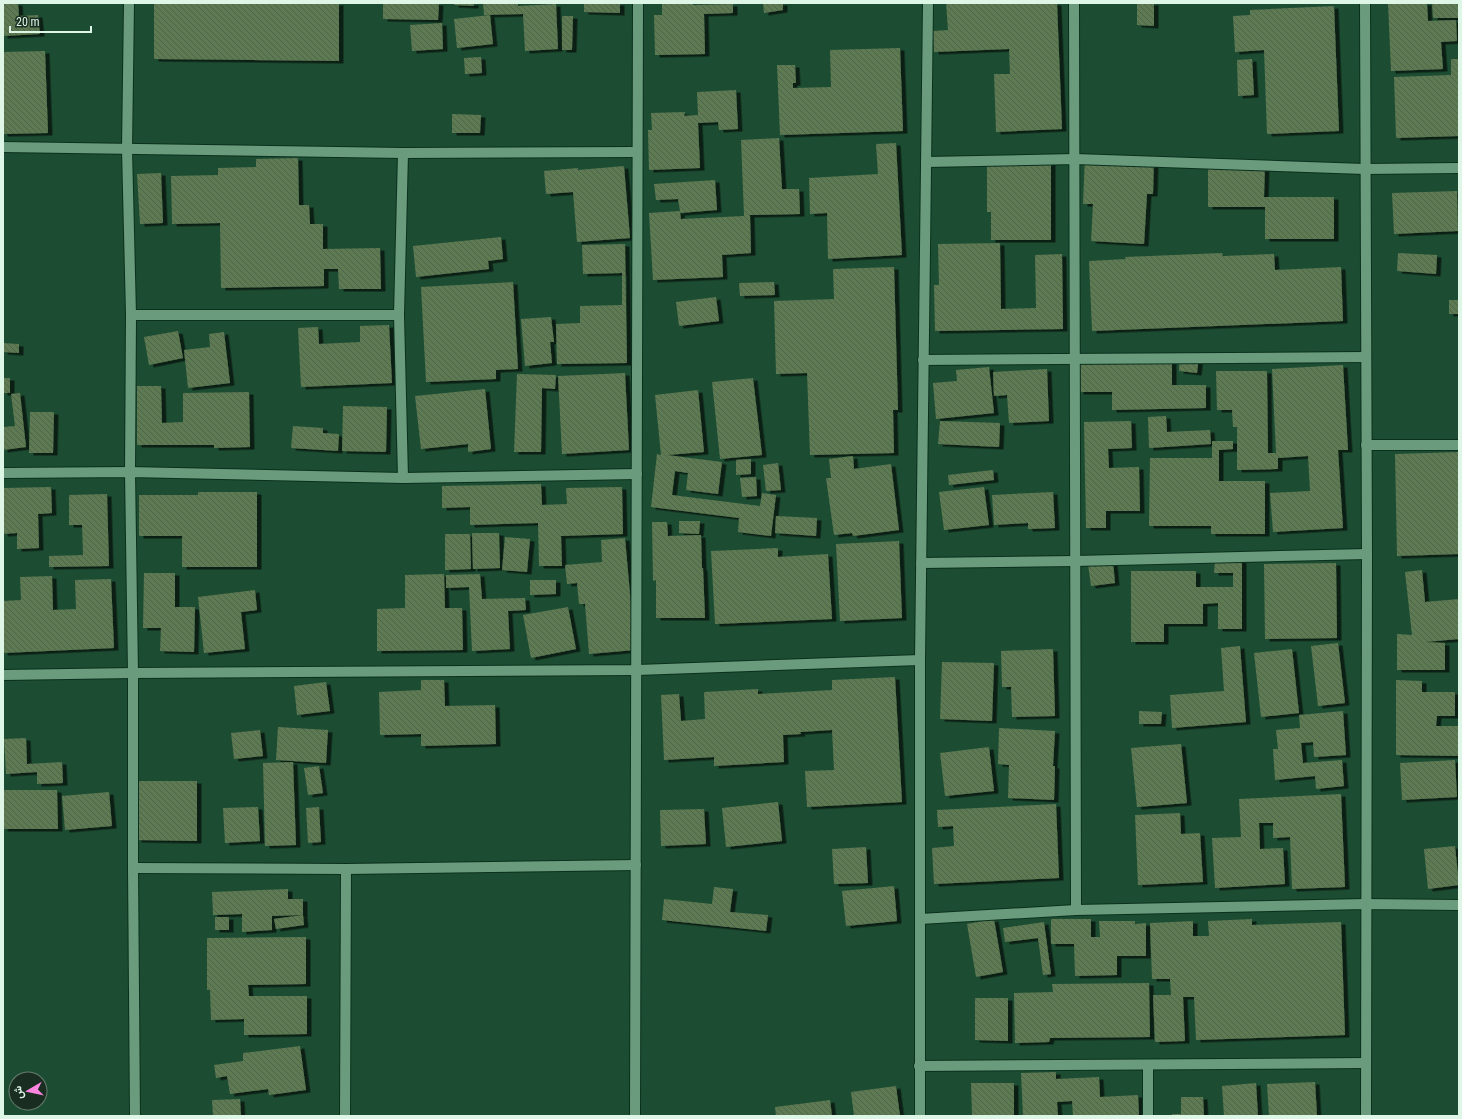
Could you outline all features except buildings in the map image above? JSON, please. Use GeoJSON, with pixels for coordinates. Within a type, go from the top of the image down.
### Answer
{"type":"FeatureCollection","features":[{"type":"Feature","properties":{"kind":"street"},"geometry":{"type":"LineString","coordinates":[[129,3],[128,149],[131,315],[130,472],[136,1116]]}},
{"type":"Feature","properties":{"kind":"street"},"geometry":{"type":"LineString","coordinates":[[635,1116],[638,3]]}},
{"type":"Feature","properties":{"kind":"street"},"geometry":{"type":"LineString","coordinates":[[920,1116],[920,660],[928,3]]}},
{"type":"Feature","properties":{"kind":"street"},"geometry":{"type":"LineString","coordinates":[[1074,3],[1076,910]]}},
{"type":"Feature","properties":{"kind":"street"},"geometry":{"type":"LineString","coordinates":[[1365,3],[1366,1116]]}},
{"type":"Feature","properties":{"kind":"street"},"geometry":{"type":"LineString","coordinates":[[3,147],[403,153],[637,152]]}},
{"type":"Feature","properties":{"kind":"street"},"geometry":{"type":"LineString","coordinates":[[403,153],[400,315],[403,478]]}},
{"type":"Feature","properties":{"kind":"street"},"geometry":{"type":"LineString","coordinates":[[926,162],[1074,159],[1365,169],[1459,168]]}},
{"type":"Feature","properties":{"kind":"street"},"geometry":{"type":"LineString","coordinates":[[131,315],[400,315]]}},
{"type":"Feature","properties":{"kind":"street"},"geometry":{"type":"LineString","coordinates":[[924,360],[1366,357]]}},
{"type":"Feature","properties":{"kind":"street"},"geometry":{"type":"LineString","coordinates":[[1366,445],[1459,445]]}},
{"type":"Feature","properties":{"kind":"street"},"geometry":{"type":"LineString","coordinates":[[3,473],[130,472],[403,478],[637,474]]}},
{"type":"Feature","properties":{"kind":"street"},"geometry":{"type":"LineString","coordinates":[[921,563],[1366,554]]}},
{"type":"Feature","properties":{"kind":"street"},"geometry":{"type":"LineString","coordinates":[[3,675],[637,670],[920,660]]}},
{"type":"Feature","properties":{"kind":"street"},"geometry":{"type":"LineString","coordinates":[[133,868],[346,869],[636,865]]}},
{"type":"Feature","properties":{"kind":"street"},"geometry":{"type":"LineString","coordinates":[[345,1116],[346,869]]}},
{"type":"Feature","properties":{"kind":"street"},"geometry":{"type":"LineString","coordinates":[[920,919],[1076,910],[1365,904],[1459,905]]}},
{"type":"Feature","properties":{"kind":"street"},"geometry":{"type":"LineString","coordinates":[[920,1066],[1366,1063]]}},
{"type":"Feature","properties":{"kind":"street"},"geometry":{"type":"LineString","coordinates":[[1148,1064],[1148,1116]]}}]}
